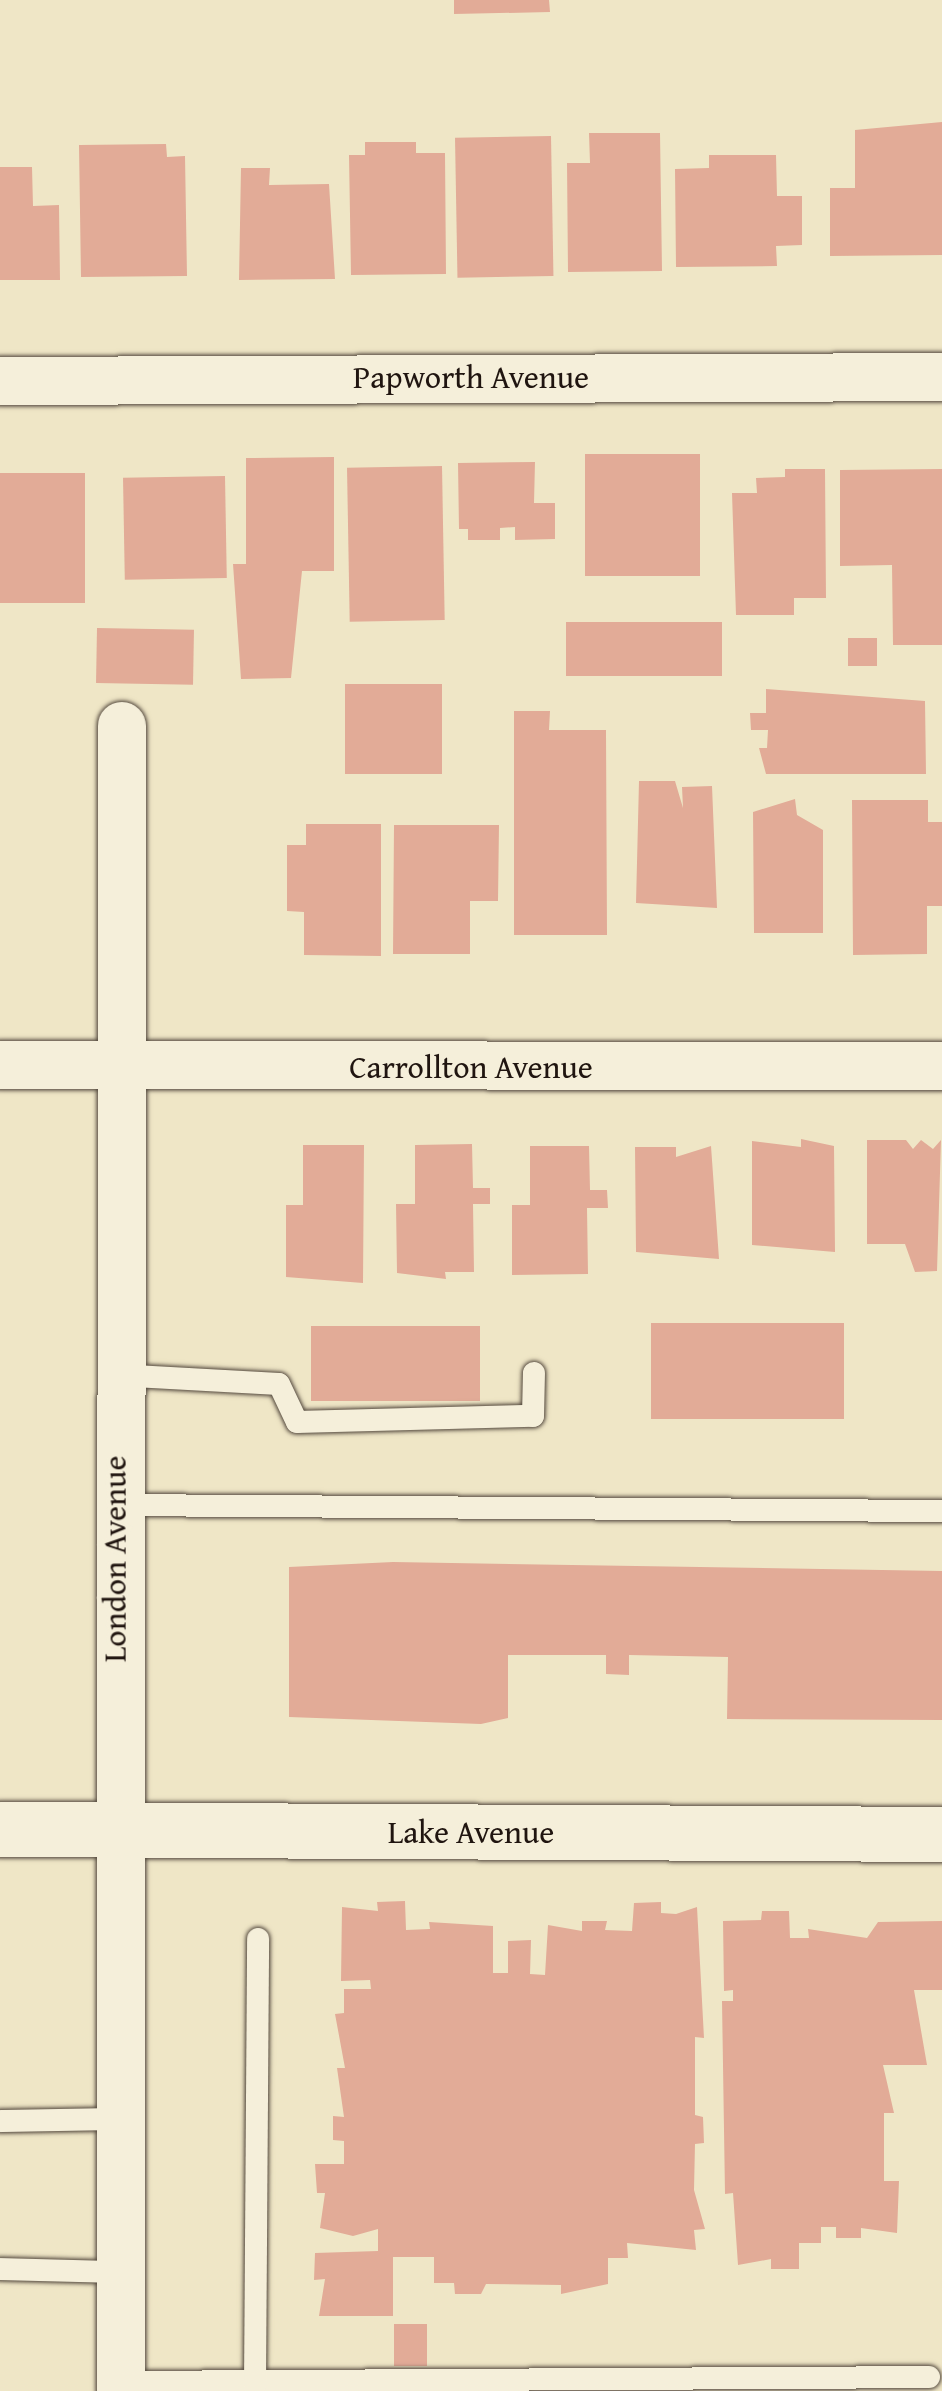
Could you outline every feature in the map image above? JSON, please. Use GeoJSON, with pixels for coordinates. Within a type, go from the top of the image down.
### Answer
{"type":"FeatureCollection","features":[{"type":"Feature","properties":{"kind":"street","name":"Papworth Avenue"},"geometry":{"type":"LineString","coordinates":[[0,381],[942,377]]}},
{"type":"Feature","properties":{"kind":"street","name":"London Avenue"},"geometry":{"type":"LineString","coordinates":[[121,2386],[114,1830],[116,1065],[122,726]]}},
{"type":"Feature","properties":{"kind":"street","name":"Carrollton Avenue"},"geometry":{"type":"LineString","coordinates":[[0,1065],[942,1066]]}},
{"type":"Feature","properties":{"kind":"street","name":"Lake Avenue"},"geometry":{"type":"LineString","coordinates":[[0,1830],[942,1834]]}},
{"type":"Feature","properties":{"kind":"lane"},"geometry":{"type":"LineString","coordinates":[[116,1376],[279,1384],[297,1422],[533,1416],[534,1373]]}},
{"type":"Feature","properties":{"kind":"lane"},"geometry":{"type":"LineString","coordinates":[[115,1505],[942,1511]]}},
{"type":"Feature","properties":{"kind":"lane"},"geometry":{"type":"LineString","coordinates":[[255,2385],[258,1940]]}},
{"type":"Feature","properties":{"kind":"lane"},"geometry":{"type":"LineString","coordinates":[[0,2121],[117,2119]]}},
{"type":"Feature","properties":{"kind":"lane"},"geometry":{"type":"LineString","coordinates":[[0,2269],[118,2272]]}},
{"type":"Feature","properties":{"kind":"lane"},"geometry":{"type":"LineString","coordinates":[[121,2386],[929,2377]]}},
{"type":"Feature","properties":{"kind":"building"},"geometry":{"type":"Polygon","coordinates":[[[454,0],[549,0],[550,12],[454,14],[454,0]]]}},
{"type":"Feature","properties":{"kind":"building"},"geometry":{"type":"Polygon","coordinates":[[[942,122],[942,255],[830,256],[830,188],[855,188],[855,130],[942,122]]]}},
{"type":"Feature","properties":{"kind":"building"},"geometry":{"type":"Polygon","coordinates":[[[589,133],[660,133],[662,271],[568,272],[567,163],[590,163],[589,133]]]}},
{"type":"Feature","properties":{"kind":"building"},"geometry":{"type":"Polygon","coordinates":[[[551,136],[553,276],[457,278],[455,138],[551,136]]]}},
{"type":"Feature","properties":{"kind":"building"},"geometry":{"type":"Polygon","coordinates":[[[365,142],[416,142],[416,153],[445,153],[446,274],[351,275],[349,155],[365,155],[365,142]]]}},
{"type":"Feature","properties":{"kind":"building"},"geometry":{"type":"Polygon","coordinates":[[[166,144],[167,157],[185,156],[187,276],[81,277],[79,145],[166,144]]]}},
{"type":"Feature","properties":{"kind":"building"},"geometry":{"type":"Polygon","coordinates":[[[709,155],[776,155],[777,196],[802,196],[802,245],[776,246],[777,266],[676,267],[675,169],[709,168],[709,155]]]}},
{"type":"Feature","properties":{"kind":"building"},"geometry":{"type":"Polygon","coordinates":[[[0,167],[32,167],[33,206],[59,205],[60,280],[0,280],[0,167]]]}},
{"type":"Feature","properties":{"kind":"building"},"geometry":{"type":"Polygon","coordinates":[[[241,168],[270,168],[269,185],[329,184],[335,279],[239,280],[241,168]]]}},
{"type":"Feature","properties":{"kind":"building"},"geometry":{"type":"Polygon","coordinates":[[[585,454],[700,454],[700,576],[585,576],[585,454]]]}},
{"type":"Feature","properties":{"kind":"building"},"geometry":{"type":"Polygon","coordinates":[[[334,457],[334,571],[302,571],[291,678],[241,679],[233,564],[246,564],[246,458],[334,457]]]}},
{"type":"Feature","properties":{"kind":"building"},"geometry":{"type":"Polygon","coordinates":[[[535,462],[534,503],[555,503],[555,539],[515,540],[515,527],[500,528],[500,540],[468,540],[468,529],[459,529],[458,463],[535,462]]]}},
{"type":"Feature","properties":{"kind":"building"},"geometry":{"type":"Polygon","coordinates":[[[442,466],[445,620],[350,622],[347,468],[442,466]]]}},
{"type":"Feature","properties":{"kind":"building"},"geometry":{"type":"Polygon","coordinates":[[[785,469],[825,469],[826,598],[794,598],[794,615],[736,615],[732,493],[757,493],[756,478],[785,477],[785,469]]]}},
{"type":"Feature","properties":{"kind":"building"},"geometry":{"type":"Polygon","coordinates":[[[942,469],[942,645],[893,645],[892,565],[840,566],[840,470],[942,469]]]}},
{"type":"Feature","properties":{"kind":"building"},"geometry":{"type":"Polygon","coordinates":[[[0,473],[85,473],[85,603],[0,603],[0,473]]]}},
{"type":"Feature","properties":{"kind":"building"},"geometry":{"type":"Polygon","coordinates":[[[225,476],[227,578],[125,580],[123,478],[225,476]]]}},
{"type":"Feature","properties":{"kind":"building"},"geometry":{"type":"Polygon","coordinates":[[[566,622],[722,622],[722,676],[566,676],[566,622]]]}},
{"type":"Feature","properties":{"kind":"building"},"geometry":{"type":"Polygon","coordinates":[[[97,628],[194,630],[193,685],[96,683],[97,628]]]}},
{"type":"Feature","properties":{"kind":"building"},"geometry":{"type":"Polygon","coordinates":[[[848,638],[877,638],[877,666],[848,666],[848,638]]]}},
{"type":"Feature","properties":{"kind":"building"},"geometry":{"type":"Polygon","coordinates":[[[345,684],[442,684],[442,774],[345,774],[345,684]]]}},
{"type":"Feature","properties":{"kind":"building"},"geometry":{"type":"Polygon","coordinates":[[[766,689],[925,701],[926,774],[766,774],[759,748],[767,748],[768,730],[751,730],[750,713],[766,713],[766,689]]]}},
{"type":"Feature","properties":{"kind":"building"},"geometry":{"type":"Polygon","coordinates":[[[514,711],[550,711],[549,730],[606,730],[607,935],[514,935],[514,711]]]}},
{"type":"Feature","properties":{"kind":"building"},"geometry":{"type":"Polygon","coordinates":[[[639,781],[675,781],[683,808],[682,787],[712,786],[717,908],[636,903],[639,781]]]}},
{"type":"Feature","properties":{"kind":"building"},"geometry":{"type":"Polygon","coordinates":[[[795,799],[797,815],[823,830],[823,933],[754,933],[753,812],[795,799]]]}},
{"type":"Feature","properties":{"kind":"building"},"geometry":{"type":"Polygon","coordinates":[[[852,800],[928,800],[928,822],[942,822],[942,906],[927,906],[927,954],[853,955],[852,800]]]}},
{"type":"Feature","properties":{"kind":"building"},"geometry":{"type":"Polygon","coordinates":[[[306,824],[381,824],[381,956],[304,955],[304,912],[287,911],[287,845],[306,845],[306,824]]]}},
{"type":"Feature","properties":{"kind":"building"},"geometry":{"type":"Polygon","coordinates":[[[394,825],[499,825],[498,901],[470,901],[470,954],[393,954],[394,825]]]}},
{"type":"Feature","properties":{"kind":"building"},"geometry":{"type":"Polygon","coordinates":[[[801,1139],[834,1146],[835,1252],[752,1245],[752,1141],[801,1147],[801,1139]]]}},
{"type":"Feature","properties":{"kind":"building"},"geometry":{"type":"Polygon","coordinates":[[[867,1140],[906,1140],[913,1149],[921,1140],[933,1149],[941,1140],[937,1271],[915,1272],[905,1244],[867,1244],[867,1140]]]}},
{"type":"Feature","properties":{"kind":"building"},"geometry":{"type":"Polygon","coordinates":[[[472,1144],[473,1188],[490,1188],[490,1204],[473,1204],[474,1272],[445,1272],[446,1279],[397,1273],[396,1204],[415,1204],[415,1145],[472,1144]]]}},
{"type":"Feature","properties":{"kind":"building"},"geometry":{"type":"Polygon","coordinates":[[[303,1145],[364,1145],[363,1283],[286,1277],[286,1205],[303,1205],[303,1145]]]}},
{"type":"Feature","properties":{"kind":"building"},"geometry":{"type":"Polygon","coordinates":[[[530,1146],[589,1146],[590,1190],[607,1190],[608,1208],[587,1208],[588,1274],[512,1275],[512,1205],[530,1205],[530,1146]]]}},
{"type":"Feature","properties":{"kind":"building"},"geometry":{"type":"Polygon","coordinates":[[[711,1146],[719,1259],[636,1252],[635,1147],[676,1147],[676,1157],[711,1146]]]}},
{"type":"Feature","properties":{"kind":"building"},"geometry":{"type":"Polygon","coordinates":[[[651,1323],[844,1323],[844,1419],[651,1419],[651,1323]]]}},
{"type":"Feature","properties":{"kind":"building"},"geometry":{"type":"Polygon","coordinates":[[[311,1326],[480,1326],[480,1401],[311,1401],[311,1326]]]}},
{"type":"Feature","properties":{"kind":"building"},"geometry":{"type":"Polygon","coordinates":[[[393,1562],[942,1571],[942,1720],[727,1719],[728,1657],[629,1655],[629,1675],[606,1674],[606,1655],[508,1655],[508,1718],[481,1724],[289,1717],[289,1567],[393,1562]]]}},
{"type":"Feature","properties":{"kind":"building"},"geometry":{"type":"Polygon","coordinates":[[[405,1901],[406,1930],[430,1929],[429,1922],[493,1926],[493,1973],[508,1973],[508,1941],[531,1940],[530,1974],[545,1975],[548,1925],[582,1931],[582,1921],[607,1921],[605,1930],[632,1931],[634,1903],[661,1902],[661,1913],[676,1914],[697,1907],[704,2038],[695,2037],[695,2115],[703,2117],[704,2143],[695,2144],[694,2190],[705,2229],[694,2230],[696,2250],[627,2243],[628,2258],[608,2258],[608,2284],[561,2294],[561,2285],[486,2284],[481,2294],[455,2294],[454,2283],[434,2283],[434,2257],[393,2257],[393,2316],[319,2316],[325,2279],[314,2280],[315,2253],[378,2251],[378,2229],[353,2236],[320,2228],[325,2193],[317,2193],[315,2164],[344,2164],[344,2141],[333,2140],[333,2116],[344,2117],[337,2068],[345,2068],[335,2014],[344,2013],[344,1989],[371,1989],[370,1980],[341,1981],[342,1907],[378,1911],[377,1902],[405,1901]]]}},
{"type":"Feature","properties":{"kind":"building"},"geometry":{"type":"Polygon","coordinates":[[[762,1911],[789,1911],[790,1938],[809,1938],[808,1929],[867,1938],[878,1922],[942,1921],[942,1990],[914,1990],[927,2065],[883,2065],[894,2113],[884,2113],[884,2181],[899,2181],[897,2233],[861,2228],[861,2238],[836,2238],[836,2227],[821,2227],[821,2243],[799,2243],[799,2269],[771,2269],[771,2259],[738,2265],[733,2193],[725,2194],[722,2001],[733,2001],[733,1990],[724,1991],[723,1921],[761,1920],[762,1911]]]}},
{"type":"Feature","properties":{"kind":"building"},"geometry":{"type":"Polygon","coordinates":[[[394,2324],[427,2324],[427,2366],[394,2366],[394,2324]]]}}]}
